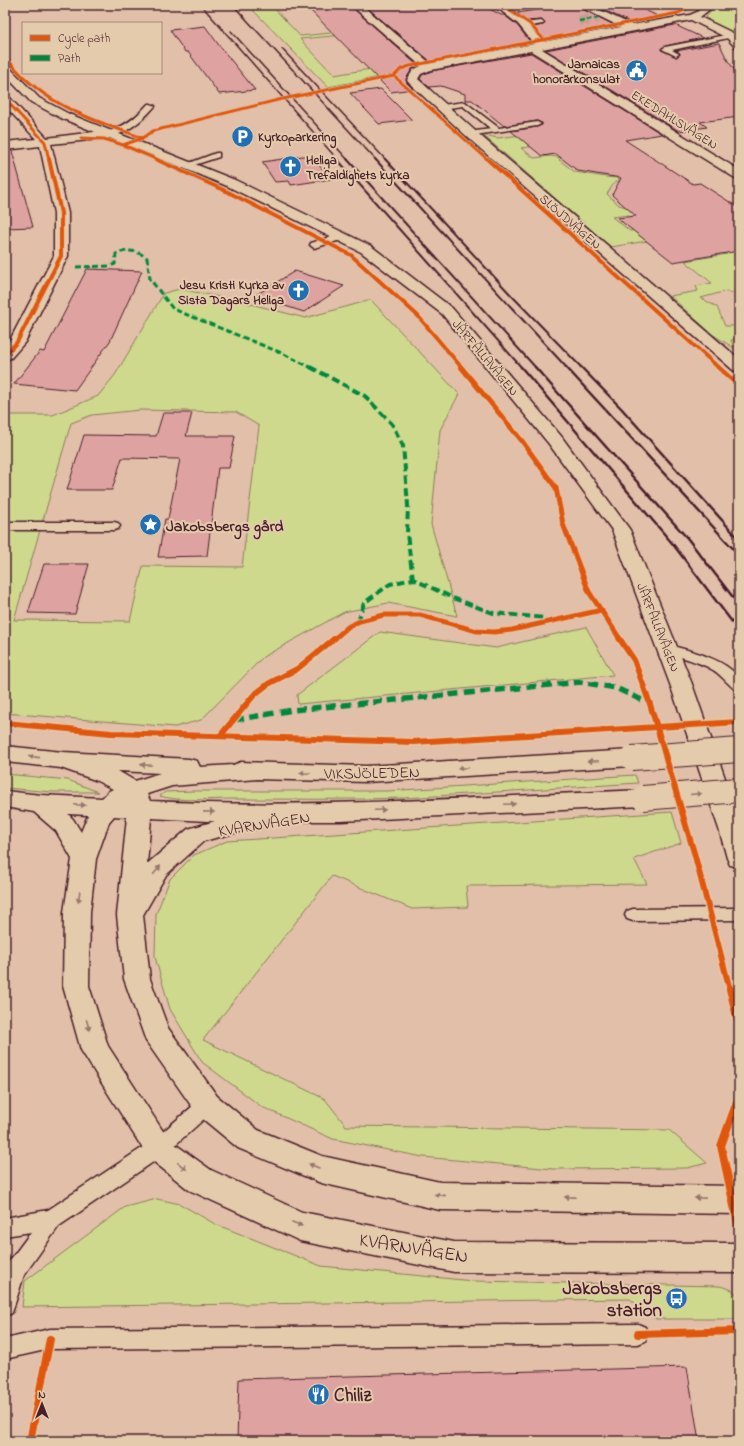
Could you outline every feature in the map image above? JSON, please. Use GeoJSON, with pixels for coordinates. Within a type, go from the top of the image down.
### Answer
{"type":"FeatureCollection","features":[{"type":"Feature","properties":{"kind":"street"},"geometry":{"type":"LineString","coordinates":[[356,5],[422,69],[696,15],[710,5]]}},
{"type":"Feature","properties":{"kind":"street","name":"EKEDAHLSVÄGEN"},"geometry":{"type":"LineString","coordinates":[[499,5],[524,25],[538,47],[739,175]]}},
{"type":"Feature","properties":{"kind":"street"},"geometry":{"type":"LineString","coordinates":[[581,5],[630,28]]}},
{"type":"Feature","properties":{"kind":"street"},"geometry":{"type":"LineString","coordinates":[[696,15],[731,36],[739,45]]}},
{"type":"Feature","properties":{"kind":"street","name":"JÄRFÄLLAVÄGEN"},"geometry":{"type":"LineString","coordinates":[[5,69],[35,100],[65,116],[231,183],[366,249],[447,311],[555,440],[621,530],[682,684],[731,829],[739,858]]}},
{"type":"Feature","properties":{"kind":"street","name":"SLÖJDVÄGEN"},"geometry":{"type":"LineString","coordinates":[[422,69],[412,80],[471,134],[739,367]]}},
{"type":"Feature","properties":{"kind":"street"},"geometry":{"type":"LineString","coordinates":[[5,99],[45,142],[61,213],[61,256],[17,342],[5,355]]}},
{"type":"Feature","properties":{"kind":"street"},"geometry":{"type":"LineString","coordinates":[[5,146],[109,134]]}},
{"type":"Feature","properties":{"kind":"street","name":"VIKSJÖLEDEN"},"geometry":{"type":"LineString","coordinates":[[5,754],[63,760],[255,771],[366,774],[739,750]]}},
{"type":"Feature","properties":{"kind":"street"},"geometry":{"type":"LineString","coordinates":[[63,760],[110,777],[136,799],[206,812],[341,812],[643,798],[739,790]]}},
{"type":"Feature","properties":{"kind":"street"},"geometry":{"type":"LineString","coordinates":[[5,799],[41,804],[107,807],[136,799],[172,778],[255,771]]}},
{"type":"Feature","properties":{"kind":"street"},"geometry":{"type":"LineString","coordinates":[[136,799],[130,915],[137,979],[156,1033],[207,1105],[248,1139],[321,1170],[440,1196],[732,1198],[739,1200]]}},
{"type":"Feature","properties":{"kind":"street"},"geometry":{"type":"LineString","coordinates":[[41,804],[65,825],[84,858]]}},
{"type":"Feature","properties":{"kind":"street","name":"KVARNVÄGEN"},"geometry":{"type":"LineString","coordinates":[[107,807],[98,818],[84,858],[77,912],[76,986],[95,1050],[158,1148],[200,1180],[300,1226],[454,1257],[739,1258]]}},
{"type":"Feature","properties":{"kind":"street","name":"KVARNVÄGEN"},"geometry":{"type":"LineString","coordinates":[[130,915],[157,868],[196,835],[234,824],[341,812]]}},
{"type":"Feature","properties":{"kind":"lane"},"geometry":{"type":"LineString","coordinates":[[524,25],[540,23]]}},
{"type":"Feature","properties":{"kind":"lane"},"geometry":{"type":"LineString","coordinates":[[676,54],[665,49],[731,36]]}},
{"type":"Feature","properties":{"kind":"lane"},"geometry":{"type":"LineString","coordinates":[[442,107],[465,104],[498,130]]}},
{"type":"Feature","properties":{"kind":"lane"},"geometry":{"type":"LineString","coordinates":[[109,134],[134,124],[151,106]]}},
{"type":"Feature","properties":{"kind":"lane"},"geometry":{"type":"LineString","coordinates":[[471,134],[537,124]]}},
{"type":"Feature","properties":{"kind":"lane"},"geometry":{"type":"LineString","coordinates":[[188,165],[216,155]]}},
{"type":"Feature","properties":{"kind":"lane"},"geometry":{"type":"LineString","coordinates":[[314,245],[342,237]]}},
{"type":"Feature","properties":{"kind":"lane"},"geometry":{"type":"LineString","coordinates":[[5,526],[114,526]]}},
{"type":"Feature","properties":{"kind":"lane"},"geometry":{"type":"LineString","coordinates":[[668,649],[717,666],[735,680],[739,687]]}},
{"type":"Feature","properties":{"kind":"lane"},"geometry":{"type":"LineString","coordinates":[[633,915],[739,914]]}},
{"type":"Feature","properties":{"kind":"lane"},"geometry":{"type":"LineString","coordinates":[[5,1306],[15,1270],[52,1220],[158,1148],[207,1105]]}},
{"type":"Feature","properties":{"kind":"lane"},"geometry":{"type":"LineString","coordinates":[[5,1227],[52,1220]]}},
{"type":"Feature","properties":{"kind":"lane"},"geometry":{"type":"LineString","coordinates":[[5,1349],[50,1339],[638,1334]]}},
{"type":"Feature","properties":{"kind":"green space"},"geometry":{"type":"Polygon","coordinates":[[[248,5],[271,5],[300,36],[362,30],[365,33],[300,39],[334,75],[407,63],[389,75],[328,87],[248,5]]]}},
{"type":"Feature","properties":{"kind":"green space"},"geometry":{"type":"Polygon","coordinates":[[[716,5],[738,5],[736,12],[739,13],[739,37],[712,23],[706,17],[716,5]]]}},
{"type":"Feature","properties":{"kind":"green space"},"geometry":{"type":"Polygon","coordinates":[[[529,134],[542,145],[521,148],[534,158],[551,156],[561,158],[559,160],[575,172],[618,178],[620,181],[615,182],[607,194],[619,205],[629,208],[632,211],[628,215],[612,217],[630,231],[650,229],[706,231],[611,247],[483,135],[498,138],[529,134]]]}},
{"type":"Feature","properties":{"kind":"green space"},"geometry":{"type":"Polygon","coordinates":[[[739,248],[739,295],[726,291],[701,298],[717,307],[725,326],[739,326],[739,339],[731,340],[734,348],[712,334],[670,296],[698,291],[696,286],[712,283],[685,261],[727,254],[724,250],[739,248]]]}},
{"type":"Feature","properties":{"kind":"green space"},"geometry":{"type":"Polygon","coordinates":[[[180,289],[239,301],[305,318],[371,300],[459,394],[440,430],[431,524],[457,616],[388,603],[344,612],[263,657],[201,720],[175,727],[5,713],[5,415],[53,415],[98,396],[115,375],[164,293],[180,289]],[[140,410],[92,415],[71,423],[14,620],[130,621],[143,566],[242,567],[259,426],[236,412],[140,410]]]}},
{"type":"Feature","properties":{"kind":"green space"},"geometry":{"type":"Polygon","coordinates":[[[586,627],[613,675],[298,704],[297,695],[380,632],[496,648],[586,627]]]}},
{"type":"Feature","properties":{"kind":"green space"},"geometry":{"type":"Polygon","coordinates":[[[5,774],[68,780],[98,792],[53,792],[5,788],[5,774]]]}},
{"type":"Feature","properties":{"kind":"green space"},"geometry":{"type":"Polygon","coordinates":[[[635,775],[638,783],[404,798],[196,800],[160,796],[165,792],[194,791],[387,791],[635,775]]]}},
{"type":"Feature","properties":{"kind":"green space"},"geometry":{"type":"Polygon","coordinates":[[[672,812],[681,843],[634,859],[647,884],[466,886],[468,907],[412,909],[332,876],[203,1040],[325,1099],[346,1126],[669,1130],[707,1163],[687,1168],[553,1169],[423,1157],[333,1139],[262,1107],[202,1062],[170,1009],[155,957],[156,914],[170,879],[194,855],[227,841],[672,812]]]}},
{"type":"Feature","properties":{"kind":"green space"},"geometry":{"type":"Polygon","coordinates":[[[157,1199],[180,1204],[215,1224],[321,1266],[473,1281],[719,1286],[735,1292],[739,1300],[740,1308],[735,1319],[656,1319],[630,1299],[22,1307],[25,1281],[125,1207],[157,1199]]]}},
{"type":"Feature","properties":{"kind":"building"},"geometry":{"type":"Polygon","coordinates":[[[305,5],[350,5],[418,66],[412,69],[406,79],[407,83],[413,89],[391,92],[305,5]]]}},
{"type":"Feature","properties":{"kind":"building"},"geometry":{"type":"Polygon","coordinates":[[[364,5],[482,5],[501,15],[504,15],[517,25],[531,43],[430,61],[364,5]]]}},
{"type":"Feature","properties":{"kind":"building"},"geometry":{"type":"Polygon","coordinates":[[[575,5],[616,26],[544,40],[532,27],[543,25],[545,22],[541,20],[527,21],[517,13],[575,5]]]}},
{"type":"Feature","properties":{"kind":"building"},"geometry":{"type":"Polygon","coordinates":[[[593,5],[634,5],[662,18],[632,23],[593,5]]]}},
{"type":"Feature","properties":{"kind":"building"},"geometry":{"type":"Polygon","coordinates":[[[675,25],[703,38],[665,46],[661,50],[677,57],[680,53],[676,51],[719,43],[728,61],[739,76],[739,117],[700,122],[707,127],[679,131],[546,50],[675,25]]]}},
{"type":"Feature","properties":{"kind":"building"},"geometry":{"type":"Polygon","coordinates":[[[205,26],[255,90],[219,94],[188,52],[185,52],[170,30],[205,26]]]}},
{"type":"Feature","properties":{"kind":"building"},"geometry":{"type":"Polygon","coordinates":[[[531,53],[662,134],[625,140],[693,184],[700,183],[739,208],[739,251],[673,262],[617,218],[636,216],[612,195],[621,178],[578,171],[556,154],[542,156],[511,131],[537,127],[542,125],[542,123],[537,121],[504,126],[472,100],[465,100],[465,94],[441,86],[429,87],[420,79],[422,75],[431,71],[531,53]]]}},
{"type":"Feature","properties":{"kind":"building"},"geometry":{"type":"Polygon","coordinates":[[[381,89],[412,120],[379,124],[350,93],[381,89]]]}},
{"type":"Feature","properties":{"kind":"building"},"geometry":{"type":"Polygon","coordinates":[[[5,151],[12,151],[33,227],[5,228],[5,151]]]}},
{"type":"Feature","properties":{"kind":"building","name":"Heliga Trefaldighets kyrka"},"geometry":{"type":"Polygon","coordinates":[[[310,155],[331,179],[291,185],[289,181],[275,182],[262,162],[310,155]]]}},
{"type":"Feature","properties":{"kind":"building"},"geometry":{"type":"Polygon","coordinates":[[[87,269],[142,271],[110,341],[75,390],[14,384],[40,351],[44,352],[87,269]]]}},
{"type":"Feature","properties":{"kind":"building","name":"Jesu Kristi Kyrka av Sista Dagars Heliga"},"geometry":{"type":"Polygon","coordinates":[[[295,271],[344,286],[304,312],[254,296],[295,271]]]}},
{"type":"Feature","properties":{"kind":"building"},"geometry":{"type":"Polygon","coordinates":[[[163,413],[192,413],[186,436],[235,436],[229,468],[218,468],[207,556],[158,557],[165,519],[168,519],[180,459],[122,458],[112,490],[67,490],[84,435],[156,436],[163,413]]]}},
{"type":"Feature","properties":{"kind":"building"},"geometry":{"type":"Polygon","coordinates":[[[44,564],[89,564],[75,614],[28,613],[44,564]]]}},
{"type":"Feature","properties":{"kind":"building"},"geometry":{"type":"Polygon","coordinates":[[[687,1367],[699,1441],[237,1441],[239,1379],[687,1367]]]}},
{"type":"Feature","properties":{"kind":"tunnel"},"geometry":{"type":"LineString","coordinates":[[579,21],[598,18]]}},
{"type":"Feature","properties":{"kind":"railway"},"geometry":{"type":"LineString","coordinates":[[201,5],[338,160]]}},
{"type":"Feature","properties":{"kind":"railway"},"geometry":{"type":"LineString","coordinates":[[233,5],[376,160]]}},
{"type":"Feature","properties":{"kind":"railway"},"geometry":{"type":"LineString","coordinates":[[231,31],[348,160]]}},
{"type":"Feature","properties":{"kind":"railway"},"geometry":{"type":"LineString","coordinates":[[282,49],[386,160]]}},
{"type":"Feature","properties":{"kind":"railway"},"geometry":{"type":"LineString","coordinates":[[337,159],[522,368]]}},
{"type":"Feature","properties":{"kind":"railway"},"geometry":{"type":"LineString","coordinates":[[347,159],[536,368]]}},
{"type":"Feature","properties":{"kind":"railway"},"geometry":{"type":"LineString","coordinates":[[375,159],[567,368]]}},
{"type":"Feature","properties":{"kind":"railway"},"geometry":{"type":"LineString","coordinates":[[385,159],[512,296],[582,368]]}},
{"type":"Feature","properties":{"kind":"railway"},"geometry":{"type":"LineString","coordinates":[[521,367],[672,543],[739,631]]}},
{"type":"Feature","properties":{"kind":"railway"},"geometry":{"type":"LineString","coordinates":[[535,367],[688,539],[739,605]]}},
{"type":"Feature","properties":{"kind":"railway"},"geometry":{"type":"LineString","coordinates":[[566,367],[739,555]]}},
{"type":"Feature","properties":{"kind":"railway"},"geometry":{"type":"LineString","coordinates":[[581,367],[621,408],[739,539]]}},
{"type":"Feature","properties":{"kind":"marked path"},"geometry":{"type":"LineString","coordinates":[[579,21],[598,18]]}},
{"type":"Feature","properties":{"kind":"marked path"},"geometry":{"type":"LineString","coordinates":[[76,267],[110,266],[115,264],[116,254],[120,252],[133,251],[140,253],[147,258],[150,279],[173,309],[284,354],[365,396],[392,424],[403,446],[408,505],[407,534],[413,579]]}},
{"type":"Feature","properties":{"kind":"marked path"},"geometry":{"type":"LineString","coordinates":[[358,622],[364,603],[390,584],[413,579],[453,598],[493,613],[546,618]]}},
{"type":"Feature","properties":{"kind":"marked path"},"geometry":{"type":"LineString","coordinates":[[234,720],[293,710],[580,682],[616,688],[650,704]]}},
{"type":"Feature","properties":{"kind":"cycle path"},"geometry":{"type":"LineString","coordinates":[[501,5],[530,24],[544,40]]}},
{"type":"Feature","properties":{"kind":"cycle path"},"geometry":{"type":"LineString","coordinates":[[123,145],[143,138],[153,131],[278,100],[394,76],[401,69],[410,66],[678,13],[696,5]]}},
{"type":"Feature","properties":{"kind":"cycle path"},"geometry":{"type":"LineString","coordinates":[[5,56],[28,83],[49,98],[88,118],[143,138]]}},
{"type":"Feature","properties":{"kind":"cycle path"},"geometry":{"type":"LineString","coordinates":[[394,76],[739,386]]}},
{"type":"Feature","properties":{"kind":"cycle path"},"geometry":{"type":"LineString","coordinates":[[5,99],[45,142],[61,213],[61,256],[17,342],[5,355]]}},
{"type":"Feature","properties":{"kind":"cycle path"},"geometry":{"type":"LineString","coordinates":[[81,138],[104,139],[123,145],[228,192],[351,255],[418,316],[522,441],[556,488],[563,524],[589,592],[634,660],[650,704],[695,856],[739,1025]]}},
{"type":"Feature","properties":{"kind":"cycle path"},"geometry":{"type":"LineString","coordinates":[[220,736],[254,695],[268,684],[297,669],[349,626],[372,617],[396,614],[420,615],[477,631],[500,632],[577,614],[602,610]]}},
{"type":"Feature","properties":{"kind":"cycle path"},"geometry":{"type":"LineString","coordinates":[[5,723],[111,733],[413,742],[739,722]]}},
{"type":"Feature","properties":{"kind":"cycle path"},"geometry":{"type":"LineString","coordinates":[[739,1096],[721,1146],[739,1229]]}},
{"type":"Feature","properties":{"kind":"cycle path"},"geometry":{"type":"LineString","coordinates":[[638,1334],[739,1331]]}},
{"type":"Feature","properties":{"kind":"cycle path"},"geometry":{"type":"LineString","coordinates":[[30,1441],[50,1339]]}},
{"type":"Feature","properties":{"kind":"place","name":"Jamaicas honorärkonsulat"},"geometry":{"type":"Point","coordinates":[636,70]}},
{"type":"Feature","properties":{"kind":"place","name":"Kyrkoparkering"},"geometry":{"type":"Point","coordinates":[242,136]}},
{"type":"Feature","properties":{"kind":"place","name":"Heliga Trefaldighets kyrka"},"geometry":{"type":"Point","coordinates":[291,166]}},
{"type":"Feature","properties":{"kind":"place","name":"Jesu Kristi Kyrka av Sista Dagars Heliga"},"geometry":{"type":"Point","coordinates":[299,291]}},
{"type":"Feature","properties":{"kind":"place","name":"Jakobsbergs gård"},"geometry":{"type":"Point","coordinates":[150,525]}},
{"type":"Feature","properties":{"kind":"place","name":"Jakobsbergs station"},"geometry":{"type":"Point","coordinates":[677,1298]}},
{"type":"Feature","properties":{"kind":"place","name":"Chiliz"},"geometry":{"type":"Point","coordinates":[318,1394]}}]}
